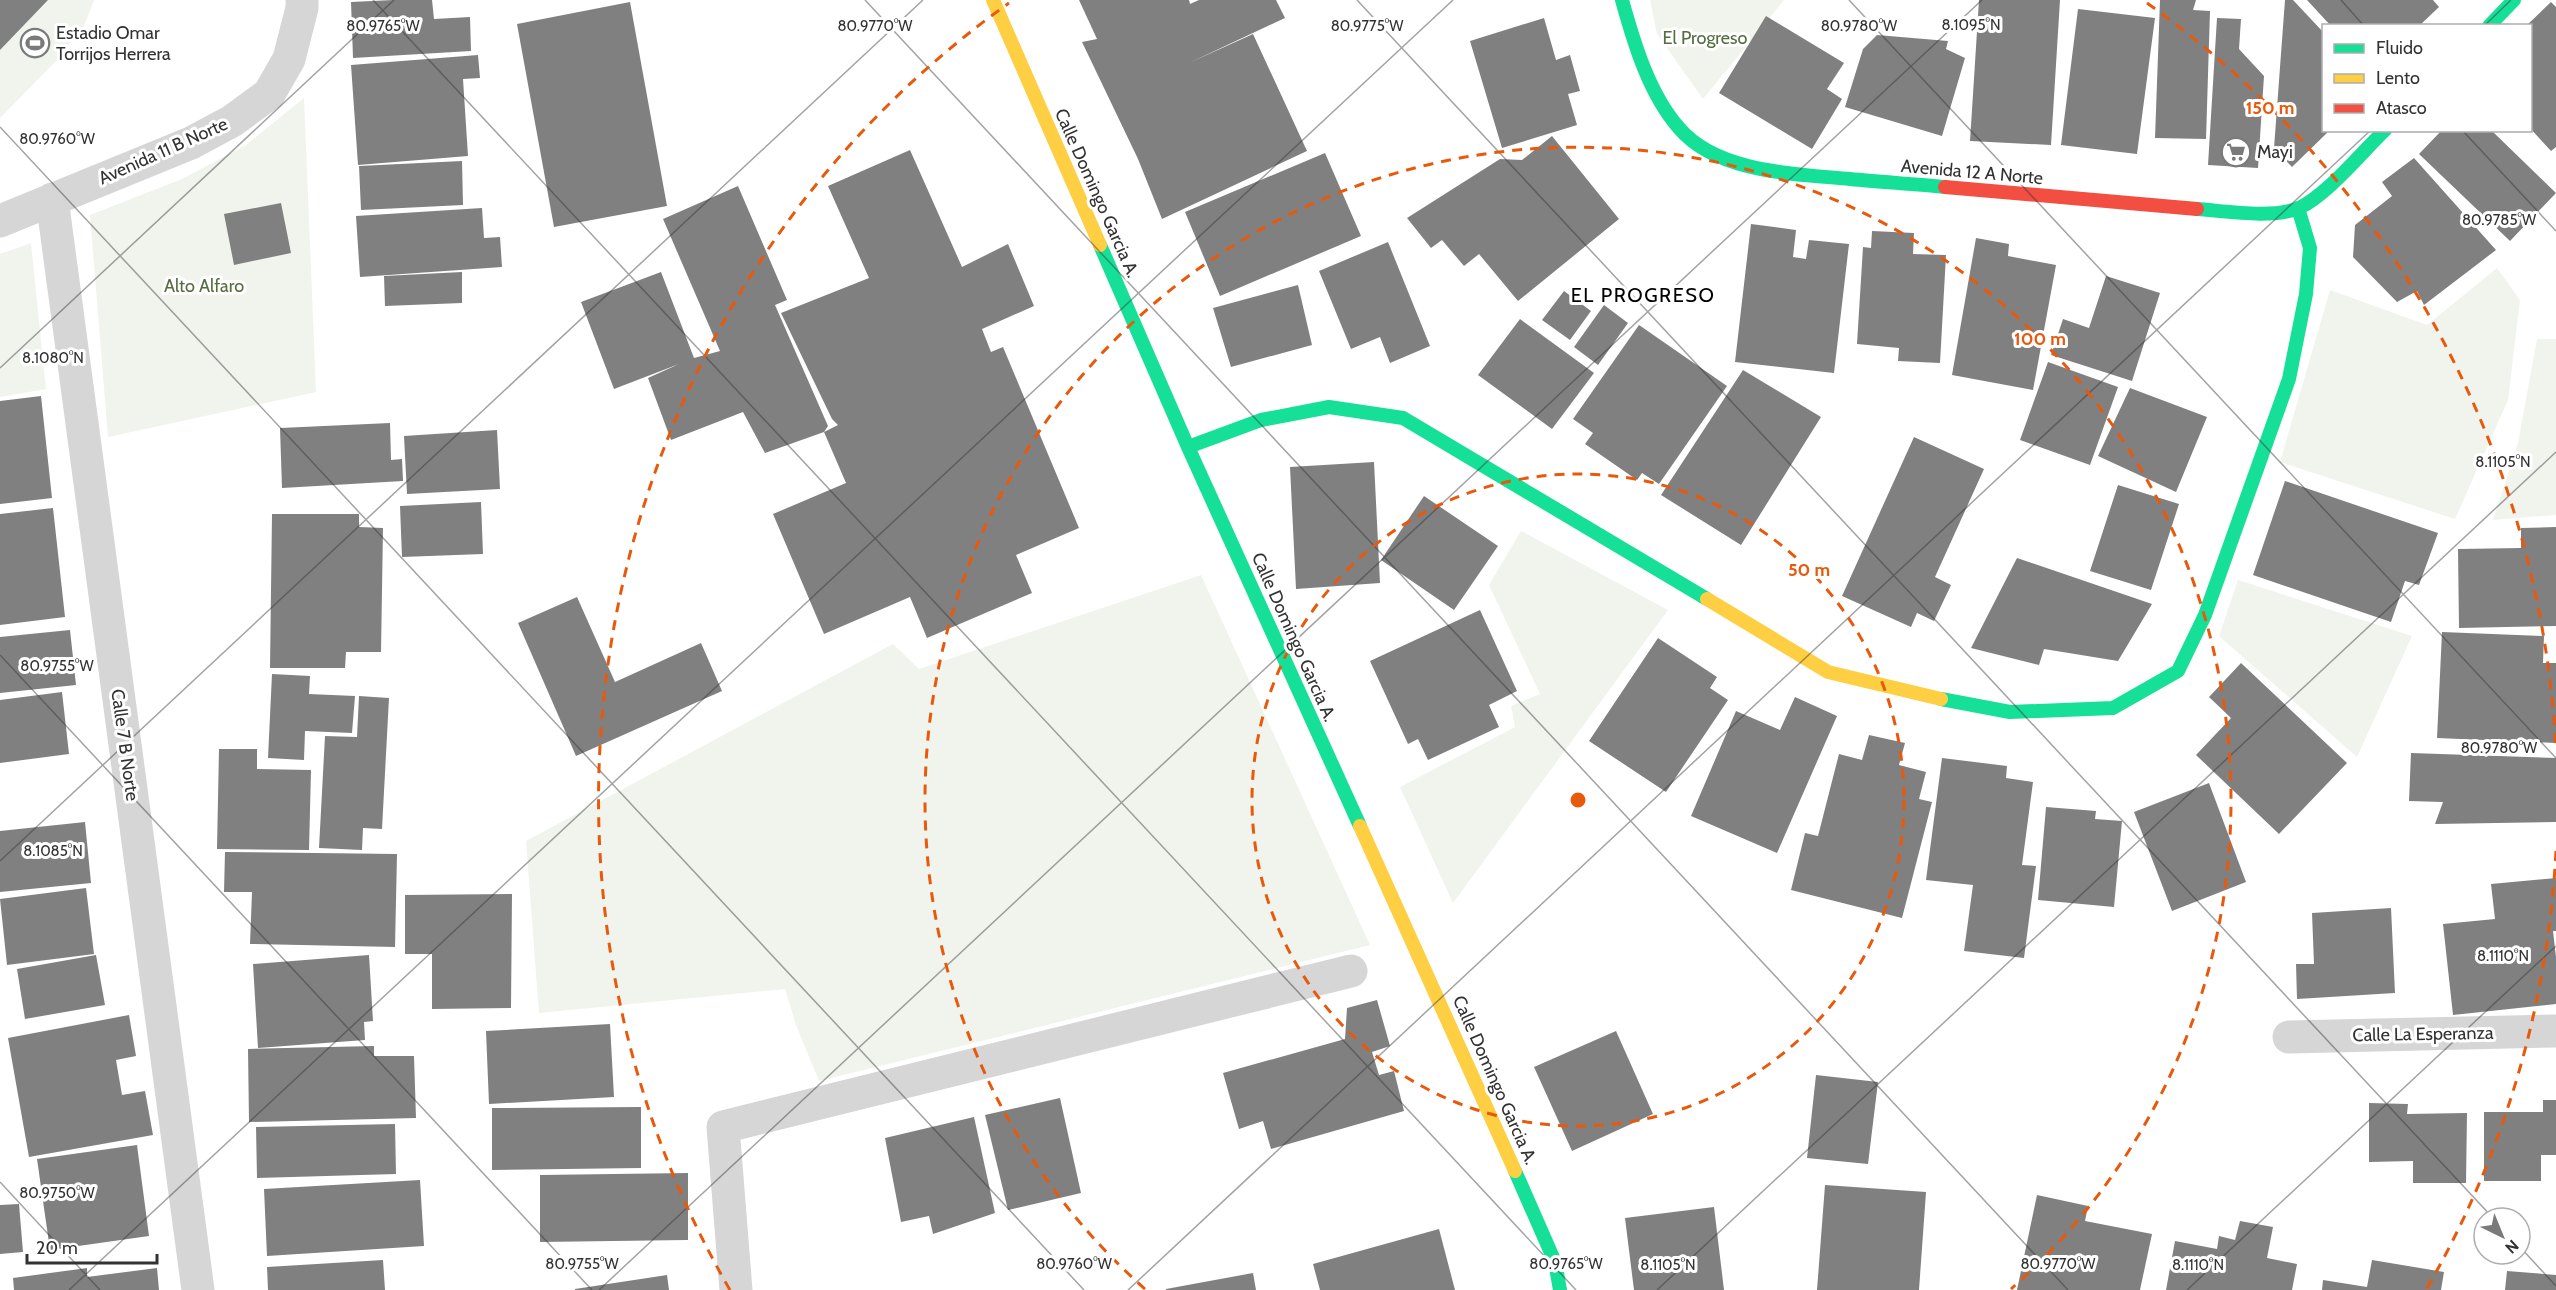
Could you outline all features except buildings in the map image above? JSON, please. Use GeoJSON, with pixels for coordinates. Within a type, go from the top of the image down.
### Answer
{"type":"FeatureCollection","features":[{"type":"Feature","properties":{"kind":"street","name":"Calle Domingo Garcia A."},"geometry":{"type":"LineString","coordinates":[[993,0],[1188,447],[1531,1205],[1555,1262],[1560,1290]]}},
{"type":"Feature","properties":{"kind":"street","name":"Avenida 12 A Norte"},"geometry":{"type":"LineString","coordinates":[[1622,0],[1631,36],[1671,119],[1691,140],[1730,161],[1781,173],[2259,214],[2298,208],[2324,190],[2383,132]]}},
{"type":"Feature","properties":{"kind":"street"},"geometry":{"type":"LineString","coordinates":[[2491,24],[2514,0]]}},
{"type":"Feature","properties":{"kind":"street","name":"Avenida 11 B Norte"},"geometry":{"type":"LineString","coordinates":[[0,221],[191,143],[232,121],[269,94],[289,59],[302,4]]}},
{"type":"Feature","properties":{"kind":"street","name":"Calle 7 B Norte"},"geometry":{"type":"LineString","coordinates":[[52,199],[198,1290]]}},
{"type":"Feature","properties":{"kind":"street"},"geometry":{"type":"LineString","coordinates":[[1188,447],[1261,420],[1329,407],[1403,418],[1828,672],[1912,693],[2010,712],[2113,708],[2178,671],[2205,615],[2289,379],[2306,294],[2310,248],[2298,208]]}},
{"type":"Feature","properties":{"kind":"street"},"geometry":{"type":"LineString","coordinates":[[736,1290],[723,1127],[1352,971]]}},
{"type":"Feature","properties":{"kind":"street","name":"Calle La Esperanza"},"geometry":{"type":"LineString","coordinates":[[2289,1036],[2556,1031]]}},
{"type":"Feature","properties":{"kind":"green space","name":"Estadio Omar Torrijos Herrera"},"geometry":{"type":"Polygon","coordinates":[[[0,0],[94,0],[84,26],[57,60],[0,118],[0,0]]]}},
{"type":"Feature","properties":{"kind":"green space","name":"El Progreso"},"geometry":{"type":"Polygon","coordinates":[[[1650,0],[1784,0],[1703,99],[1657,34],[1650,0]]]}},
{"type":"Feature","properties":{"kind":"green space","name":"Alto Alfaro"},"geometry":{"type":"Polygon","coordinates":[[[304,98],[316,392],[108,437],[90,215],[182,179],[246,145],[304,98]]]}},
{"type":"Feature","properties":{"kind":"green space"},"geometry":{"type":"Polygon","coordinates":[[[31,243],[46,389],[0,397],[0,254],[31,243]]]}},
{"type":"Feature","properties":{"kind":"green space"},"geometry":{"type":"Polygon","coordinates":[[[2497,268],[2520,300],[2508,400],[2455,519],[2280,462],[2330,290],[2427,325],[2497,268]]]}},
{"type":"Feature","properties":{"kind":"green space"},"geometry":{"type":"Polygon","coordinates":[[[2537,339],[2556,339],[2556,515],[2493,520],[2518,443],[2537,339]]]}},
{"type":"Feature","properties":{"kind":"green space"},"geometry":{"type":"Polygon","coordinates":[[[1521,531],[1668,610],[1453,903],[1400,787],[1515,727],[1511,706],[1540,694],[1489,585],[1521,531]]]}},
{"type":"Feature","properties":{"kind":"green space"},"geometry":{"type":"Polygon","coordinates":[[[1201,575],[1370,945],[819,1081],[796,1025],[785,989],[539,1013],[526,841],[893,644],[919,669],[1201,575]]]}},
{"type":"Feature","properties":{"kind":"green space"},"geometry":{"type":"Polygon","coordinates":[[[2238,580],[2412,636],[2357,757],[2219,636],[2238,580]]]}},
{"type":"Feature","properties":{"kind":"traffic: fast"},"geometry":{"type":"LineString","coordinates":[[1622,0],[1637,50],[1659,100],[1668,115],[1695,143],[1736,163],[1782,173],[1945,187]]}},
{"type":"Feature","properties":{"kind":"traffic: fast"},"geometry":{"type":"LineString","coordinates":[[2491,24],[2514,0]]}},
{"type":"Feature","properties":{"kind":"traffic: fast"},"geometry":{"type":"LineString","coordinates":[[2197,209],[2263,214],[2299,208],[2321,193],[2383,132]]}},
{"type":"Feature","properties":{"kind":"traffic: fast"},"geometry":{"type":"LineString","coordinates":[[1941,699],[2010,712],[2113,708],[2178,671],[2205,615],[2289,379],[2306,294],[2310,248],[2298,208]]}},
{"type":"Feature","properties":{"kind":"traffic: fast"},"geometry":{"type":"LineString","coordinates":[[1100,245],[1188,447],[1360,826]]}},
{"type":"Feature","properties":{"kind":"traffic: fast"},"geometry":{"type":"LineString","coordinates":[[1188,447],[1261,420],[1329,407],[1403,418],[1707,599]]}},
{"type":"Feature","properties":{"kind":"traffic: fast"},"geometry":{"type":"LineString","coordinates":[[1515,1171],[1555,1262],[1560,1290]]}},
{"type":"Feature","properties":{"kind":"traffic: slow"},"geometry":{"type":"LineString","coordinates":[[993,0],[1100,245]]}},
{"type":"Feature","properties":{"kind":"traffic: slow"},"geometry":{"type":"LineString","coordinates":[[1707,599],[1828,672],[1941,699]]}},
{"type":"Feature","properties":{"kind":"traffic: slow"},"geometry":{"type":"LineString","coordinates":[[1360,826],[1515,1171]]}},
{"type":"Feature","properties":{"kind":"traffic: jam"},"geometry":{"type":"LineString","coordinates":[[1945,187],[2197,209]]}},
{"type":"Feature","properties":{"kind":"place","name":"Estadio Omar Torrijos Herrera"},"geometry":{"type":"Point","coordinates":[35,43]}},
{"type":"Feature","properties":{"kind":"place","name":"Mayi"},"geometry":{"type":"Point","coordinates":[2236,152]}},
{"type":"Feature","properties":{"kind":"district","name":"EL PROGRESO"},"geometry":{"type":"Point","coordinates":[1643,295]}}]}
